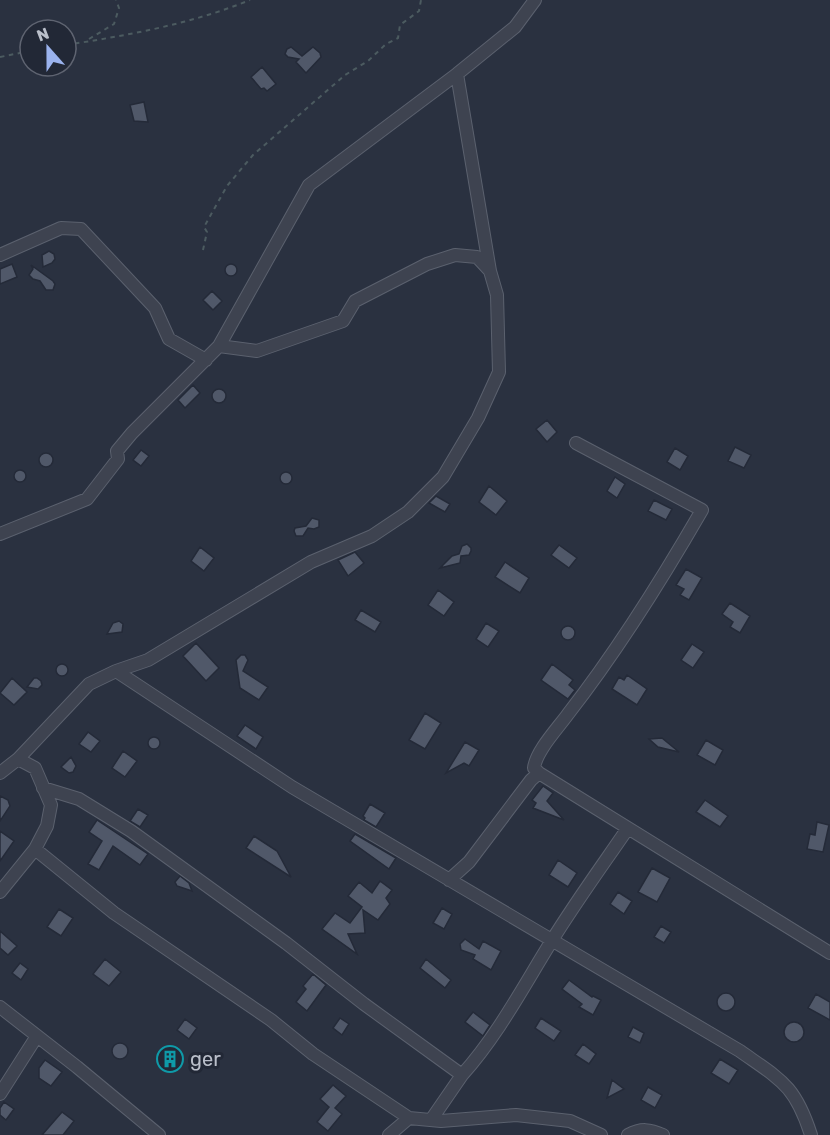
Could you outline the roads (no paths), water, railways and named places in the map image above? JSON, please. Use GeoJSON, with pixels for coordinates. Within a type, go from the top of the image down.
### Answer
{"type":"FeatureCollection","features":[{"type":"Feature","properties":{"kind":"street"},"geometry":{"type":"LineString","coordinates":[[0,534],[87,499],[118,459],[117,451],[132,433],[219,346],[309,184],[457,74],[515,27],[535,0]]}},
{"type":"Feature","properties":{"kind":"street"},"geometry":{"type":"LineString","coordinates":[[0,773],[18,759],[89,684],[116,671],[148,660],[311,562],[372,536],[408,512],[443,477],[478,418],[499,372],[497,295],[490,271],[457,74]]}},
{"type":"Feature","properties":{"kind":"street"},"geometry":{"type":"LineString","coordinates":[[0,255],[61,228],[81,229],[154,308],[169,339],[206,360]]}},
{"type":"Feature","properties":{"kind":"street"},"geometry":{"type":"LineString","coordinates":[[219,346],[257,351],[343,321],[355,301],[427,264],[455,255],[477,257],[490,271]]}},
{"type":"Feature","properties":{"kind":"street"},"geometry":{"type":"LineString","coordinates":[[576,443],[702,510],[669,567],[618,646],[548,740],[534,768],[830,953]]}},
{"type":"Feature","properties":{"kind":"street"},"geometry":{"type":"LineString","coordinates":[[116,671],[292,787],[740,1051],[783,1082],[794,1094],[804,1113],[811,1135]]}},
{"type":"Feature","properties":{"kind":"street"},"geometry":{"type":"LineString","coordinates":[[0,892],[35,849],[47,825],[51,805],[34,768],[18,759]]}},
{"type":"Feature","properties":{"kind":"street"},"geometry":{"type":"LineString","coordinates":[[449,880],[469,862],[531,780],[539,773]]}},
{"type":"Feature","properties":{"kind":"street"},"geometry":{"type":"LineString","coordinates":[[43,788],[79,799],[131,831],[462,1075]]}},
{"type":"Feature","properties":{"kind":"street"},"geometry":{"type":"LineString","coordinates":[[431,1120],[519,996],[551,941],[628,828]]}},
{"type":"Feature","properties":{"kind":"street"},"geometry":{"type":"LineString","coordinates":[[35,849],[114,913],[271,1020],[313,1054],[409,1118],[441,1121],[516,1115],[570,1121],[601,1135]]}},
{"type":"Feature","properties":{"kind":"street"},"geometry":{"type":"LineString","coordinates":[[0,1007],[159,1135]]}},
{"type":"Feature","properties":{"kind":"street"},"geometry":{"type":"LineString","coordinates":[[0,1094],[37,1036]]}},
{"type":"Feature","properties":{"kind":"street"},"geometry":{"type":"LineString","coordinates":[[389,1135],[409,1118]]}},
{"type":"Feature","properties":{"kind":"street"},"geometry":{"type":"LineString","coordinates":[[628,1135],[649,1130],[663,1135]]}},
{"type":"Feature","properties":{"kind":"place","name":"ger"},"geometry":{"type":"Point","coordinates":[170,1059]}}]}
